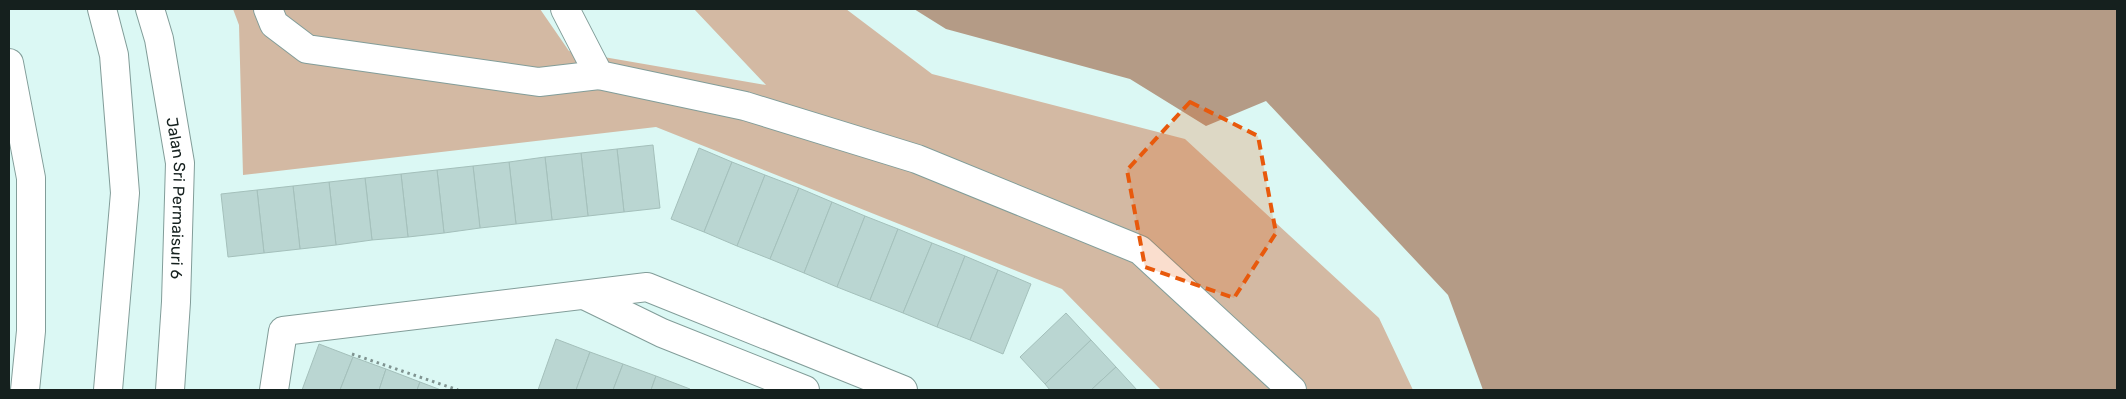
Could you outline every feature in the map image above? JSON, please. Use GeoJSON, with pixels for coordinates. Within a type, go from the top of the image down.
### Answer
{"type":"FeatureCollection","features":[{"type":"Feature","properties":{"kind":"street"},"geometry":{"type":"LineString","coordinates":[[102,9],[114,56],[125,193],[108,390]]}},
{"type":"Feature","properties":{"kind":"street","name":"Jalan Sri Permaisuri 6"},"geometry":{"type":"LineString","coordinates":[[150,9],[159,39],[180,163],[176,302],[170,390]]}},
{"type":"Feature","properties":{"kind":"street"},"geometry":{"type":"LineString","coordinates":[[268,9],[274,24],[307,48],[540,82],[599,75],[745,106],[917,159],[1140,250],[1292,390]]}},
{"type":"Feature","properties":{"kind":"street"},"geometry":{"type":"LineString","coordinates":[[565,9],[599,75]]}},
{"type":"Feature","properties":{"kind":"street"},"geometry":{"type":"LineString","coordinates":[[9,63],[31,178],[31,331],[25,390]]}},
{"type":"Feature","properties":{"kind":"street"},"geometry":{"type":"LineString","coordinates":[[274,390],[283,331],[647,288],[903,390]]}},
{"type":"Feature","properties":{"kind":"street"},"geometry":{"type":"LineString","coordinates":[[584,295],[662,333],[805,390]]}},
{"type":"Feature","properties":{"kind":"path"},"geometry":{"type":"LineString","coordinates":[[348,353],[458,390]]}},
{"type":"Feature","properties":{"kind":"highlighted area"},"geometry":{"type":"Polygon","coordinates":[[[1190,102],[1258,136],[1276,233],[1234,298],[1145,267],[1127,170],[1190,102]]]}},
{"type":"Feature","properties":{"kind":"shaded area"},"geometry":{"type":"Polygon","coordinates":[[[233,9],[540,9],[569,51],[766,85],[694,9],[846,9],[932,74],[1185,139],[1379,318],[1413,390],[1161,390],[1062,289],[656,127],[243,175],[239,25],[233,9]]]}},
{"type":"Feature","properties":{"kind":"shaded area"},"geometry":{"type":"Polygon","coordinates":[[[914,9],[2117,9],[2117,390],[1483,390],[1448,295],[1266,101],[1206,126],[1130,79],[946,29],[914,9]]]}},
{"type":"Feature","properties":{"kind":"building"},"geometry":{"type":"Polygon","coordinates":[[[653,145],[660,208],[624,212],[617,149],[653,145]]]}},
{"type":"Feature","properties":{"kind":"building"},"geometry":{"type":"Polygon","coordinates":[[[699,148],[732,162],[704,232],[671,219],[699,148]]]}},
{"type":"Feature","properties":{"kind":"building"},"geometry":{"type":"Polygon","coordinates":[[[617,149],[624,212],[588,216],[581,153],[617,149]]]}},
{"type":"Feature","properties":{"kind":"building"},"geometry":{"type":"Polygon","coordinates":[[[581,153],[588,216],[552,220],[545,157],[581,153]]]}},
{"type":"Feature","properties":{"kind":"building"},"geometry":{"type":"Polygon","coordinates":[[[545,157],[552,220],[516,224],[509,162],[545,157]]]}},
{"type":"Feature","properties":{"kind":"building"},"geometry":{"type":"Polygon","coordinates":[[[509,162],[516,224],[480,228],[473,166],[509,162]]]}},
{"type":"Feature","properties":{"kind":"building"},"geometry":{"type":"Polygon","coordinates":[[[732,162],[765,175],[737,246],[704,232],[732,162]]]}},
{"type":"Feature","properties":{"kind":"building"},"geometry":{"type":"Polygon","coordinates":[[[473,166],[480,228],[444,233],[437,170],[473,166]]]}},
{"type":"Feature","properties":{"kind":"building"},"geometry":{"type":"Polygon","coordinates":[[[437,170],[444,233],[408,237],[401,174],[437,170]]]}},
{"type":"Feature","properties":{"kind":"building"},"geometry":{"type":"Polygon","coordinates":[[[401,174],[408,237],[372,240],[365,178],[401,174]]]}},
{"type":"Feature","properties":{"kind":"building"},"geometry":{"type":"Polygon","coordinates":[[[765,175],[799,188],[770,259],[737,246],[765,175]]]}},
{"type":"Feature","properties":{"kind":"building"},"geometry":{"type":"Polygon","coordinates":[[[365,178],[372,240],[336,245],[329,182],[365,178]]]}},
{"type":"Feature","properties":{"kind":"building"},"geometry":{"type":"Polygon","coordinates":[[[329,182],[336,245],[300,249],[293,186],[329,182]]]}},
{"type":"Feature","properties":{"kind":"building"},"geometry":{"type":"Polygon","coordinates":[[[293,186],[300,249],[264,253],[257,190],[293,186]]]}},
{"type":"Feature","properties":{"kind":"building"},"geometry":{"type":"Polygon","coordinates":[[[799,188],[832,202],[804,273],[770,259],[799,188]]]}},
{"type":"Feature","properties":{"kind":"building"},"geometry":{"type":"Polygon","coordinates":[[[257,190],[264,253],[228,257],[221,194],[257,190]]]}},
{"type":"Feature","properties":{"kind":"building"},"geometry":{"type":"Polygon","coordinates":[[[832,202],[865,216],[837,287],[804,273],[832,202]]]}},
{"type":"Feature","properties":{"kind":"building"},"geometry":{"type":"Polygon","coordinates":[[[865,216],[898,229],[870,300],[837,287],[865,216]]]}},
{"type":"Feature","properties":{"kind":"building"},"geometry":{"type":"Polygon","coordinates":[[[898,229],[932,243],[903,313],[870,300],[898,229]]]}},
{"type":"Feature","properties":{"kind":"building"},"geometry":{"type":"Polygon","coordinates":[[[932,243],[965,256],[937,327],[903,313],[932,243]]]}},
{"type":"Feature","properties":{"kind":"building"},"geometry":{"type":"Polygon","coordinates":[[[965,256],[998,270],[970,340],[937,327],[965,256]]]}},
{"type":"Feature","properties":{"kind":"building"},"geometry":{"type":"Polygon","coordinates":[[[998,270],[1031,284],[1003,354],[970,340],[998,270]]]}},
{"type":"Feature","properties":{"kind":"building"},"geometry":{"type":"Polygon","coordinates":[[[1066,313],[1091,340],[1045,384],[1020,357],[1066,313]]]}},
{"type":"Feature","properties":{"kind":"building"},"geometry":{"type":"Polygon","coordinates":[[[556,339],[590,352],[576,390],[538,390],[556,339]]]}},
{"type":"Feature","properties":{"kind":"building"},"geometry":{"type":"Polygon","coordinates":[[[1091,340],[1116,367],[1091,390],[1050,390],[1045,384],[1091,340]]]}},
{"type":"Feature","properties":{"kind":"building"},"geometry":{"type":"Polygon","coordinates":[[[319,344],[353,357],[340,390],[302,390],[319,344]]]}},
{"type":"Feature","properties":{"kind":"building"},"geometry":{"type":"Polygon","coordinates":[[[590,352],[623,364],[613,390],[576,390],[590,352]]]}},
{"type":"Feature","properties":{"kind":"building"},"geometry":{"type":"Polygon","coordinates":[[[353,357],[386,369],[379,390],[340,390],[353,357]]]}},
{"type":"Feature","properties":{"kind":"building"},"geometry":{"type":"Polygon","coordinates":[[[623,364],[656,376],[651,390],[613,390],[623,364]]]}},
{"type":"Feature","properties":{"kind":"building"},"geometry":{"type":"Polygon","coordinates":[[[1116,367],[1137,390],[1091,390],[1116,367]]]}},
{"type":"Feature","properties":{"kind":"building"},"geometry":{"type":"Polygon","coordinates":[[[386,369],[420,382],[417,390],[379,390],[386,369]]]}},
{"type":"Feature","properties":{"kind":"building"},"geometry":{"type":"Polygon","coordinates":[[[656,376],[690,389],[651,390],[656,376]]]}},
{"type":"Feature","properties":{"kind":"building"},"geometry":{"type":"Polygon","coordinates":[[[420,382],[441,390],[417,390],[420,382]]]}}]}
